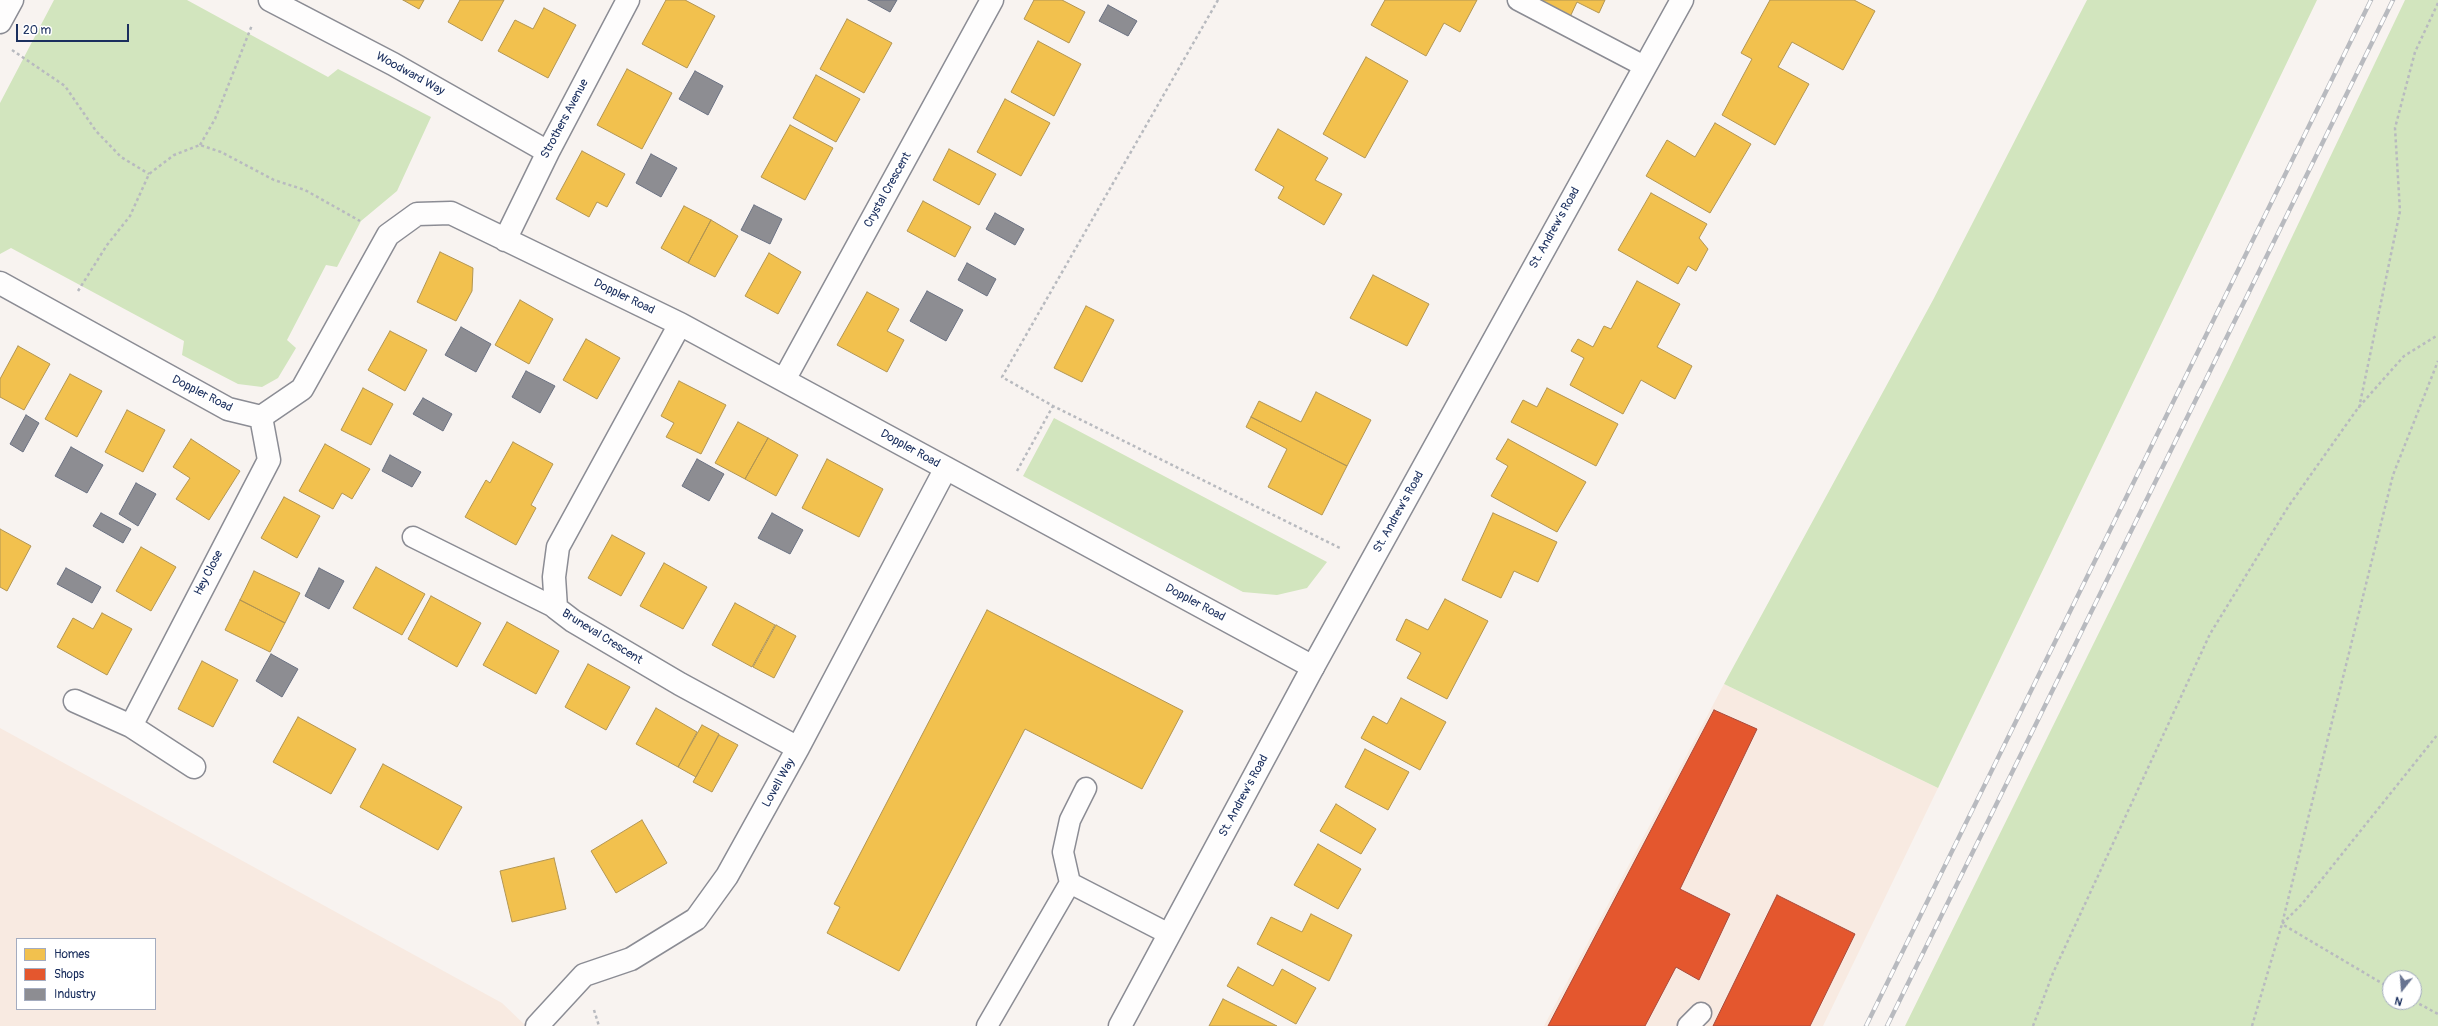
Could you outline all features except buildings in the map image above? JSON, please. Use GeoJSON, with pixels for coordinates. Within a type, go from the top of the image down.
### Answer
{"type":"FeatureCollection","features":[{"type":"Feature","properties":{"kind":"street"},"geometry":{"type":"LineString","coordinates":[[0,22],[12,0]]}},
{"type":"Feature","properties":{"kind":"street","name":"Woodward Way"},"geometry":{"type":"LineString","coordinates":[[270,0],[393,64],[548,152]]}},
{"type":"Feature","properties":{"kind":"street","name":"Strothers Avenue"},"geometry":{"type":"LineString","coordinates":[[506,240],[548,152],[628,0]]}},
{"type":"Feature","properties":{"kind":"street","name":"Crystal Crescent"},"geometry":{"type":"LineString","coordinates":[[784,380],[992,0]]}},
{"type":"Feature","properties":{"kind":"street","name":"St. Andrew's Road"},"geometry":{"type":"LineString","coordinates":[[1120,1026],[1313,667],[1644,66],[1682,0]]}},
{"type":"Feature","properties":{"kind":"street","name":"Doppler Road"},"geometry":{"type":"LineString","coordinates":[[0,283],[228,410],[261,417],[302,389],[388,235],[417,214],[451,213],[680,324],[1313,667]]}},
{"type":"Feature","properties":{"kind":"street","name":"Bruneval Crescent"},"geometry":{"type":"LineString","coordinates":[[680,324],[558,547],[554,577],[556,608],[573,621],[680,684],[798,748]]}},
{"type":"Feature","properties":{"kind":"street","name":"Hey Close"},"geometry":{"type":"LineString","coordinates":[[131,726],[269,460],[261,417]]}},
{"type":"Feature","properties":{"kind":"street","name":"Lovell Way"},"geometry":{"type":"LineString","coordinates":[[537,1026],[584,975],[631,959],[696,919],[728,876],[798,748],[946,468]]}},
{"type":"Feature","properties":{"kind":"street"},"geometry":{"type":"LineString","coordinates":[[75,701],[131,726],[194,767]]}},
{"type":"Feature","properties":{"kind":"lane"},"geometry":{"type":"LineString","coordinates":[[1518,0],[1644,66]]}},
{"type":"Feature","properties":{"kind":"lane"},"geometry":{"type":"LineString","coordinates":[[413,537],[556,608]]}},
{"type":"Feature","properties":{"kind":"lane"},"geometry":{"type":"LineString","coordinates":[[987,1026],[1070,883],[1063,852],[1070,820],[1086,788]]}},
{"type":"Feature","properties":{"kind":"lane"},"geometry":{"type":"LineString","coordinates":[[1070,883],[1169,934]]}},
{"type":"Feature","properties":{"kind":"path"},"geometry":{"type":"LineString","coordinates":[[1218,0],[1002,377],[1053,406],[1371,563]]}},
{"type":"Feature","properties":{"kind":"path"},"geometry":{"type":"LineString","coordinates":[[2358,408],[2400,211],[2395,128],[2415,52],[2438,3]]}},
{"type":"Feature","properties":{"kind":"path"},"geometry":{"type":"LineString","coordinates":[[63,318],[107,245],[130,216],[149,174],[174,155],[200,145],[215,119],[255,19]]}},
{"type":"Feature","properties":{"kind":"path"},"geometry":{"type":"LineString","coordinates":[[7,47],[33,62],[65,86],[96,131],[121,157],[149,174]]}},
{"type":"Feature","properties":{"kind":"path"},"geometry":{"type":"LineString","coordinates":[[200,145],[221,152],[274,180],[305,190],[388,235]]}},
{"type":"Feature","properties":{"kind":"path"},"geometry":{"type":"LineString","coordinates":[[2033,1026],[2053,974],[2210,634],[2288,507],[2358,408],[2404,356],[2438,335]]}},
{"type":"Feature","properties":{"kind":"path"},"geometry":{"type":"LineString","coordinates":[[2252,1026],[2282,924],[2393,475],[2438,361]]}},
{"type":"Feature","properties":{"kind":"path"},"geometry":{"type":"LineString","coordinates":[[1002,498],[1053,406]]}},
{"type":"Feature","properties":{"kind":"path"},"geometry":{"type":"LineString","coordinates":[[2282,924],[2302,904],[2438,734]]}},
{"type":"Feature","properties":{"kind":"path"},"geometry":{"type":"LineString","coordinates":[[2282,924],[2382,983]]}},
{"type":"Feature","properties":{"kind":"path"},"geometry":{"type":"LineString","coordinates":[[2422,1005],[2438,1014]]}},
{"type":"Feature","properties":{"kind":"shaded area"},"geometry":{"type":"Polygon","coordinates":[[[1724,684],[1938,788],[1823,1026],[1544,1026],[1724,684]]]}},
{"type":"Feature","properties":{"kind":"shaded area"},"geometry":{"type":"Polygon","coordinates":[[[0,728],[502,1003],[526,1026],[0,1026],[0,728]]]}},
{"type":"Feature","properties":{"kind":"green space"},"geometry":{"type":"Polygon","coordinates":[[[54,0],[187,0],[328,77],[338,69],[431,117],[397,191],[361,221],[337,267],[326,265],[287,340],[296,348],[278,378],[262,387],[238,384],[182,355],[184,341],[11,248],[0,254],[0,103],[54,0]]]}},
{"type":"Feature","properties":{"kind":"green space"},"geometry":{"type":"Polygon","coordinates":[[[2087,0],[2317,0],[1938,788],[1724,684],[1933,300],[2087,0]]]}},
{"type":"Feature","properties":{"kind":"green space"},"geometry":{"type":"Polygon","coordinates":[[[2405,0],[2438,0],[2438,1026],[1905,1026],[2229,369],[2405,0]]]}},
{"type":"Feature","properties":{"kind":"green space"},"geometry":{"type":"Polygon","coordinates":[[[1054,418],[1327,562],[1307,588],[1277,595],[1243,592],[1023,476],[1054,418]]]}},
{"type":"Feature","properties":{"kind":"railway"},"geometry":{"type":"LineString","coordinates":[[1866,1026],[2371,0]]}},
{"type":"Feature","properties":{"kind":"railway"},"geometry":{"type":"LineString","coordinates":[[1887,1026],[2393,0]]}}]}
